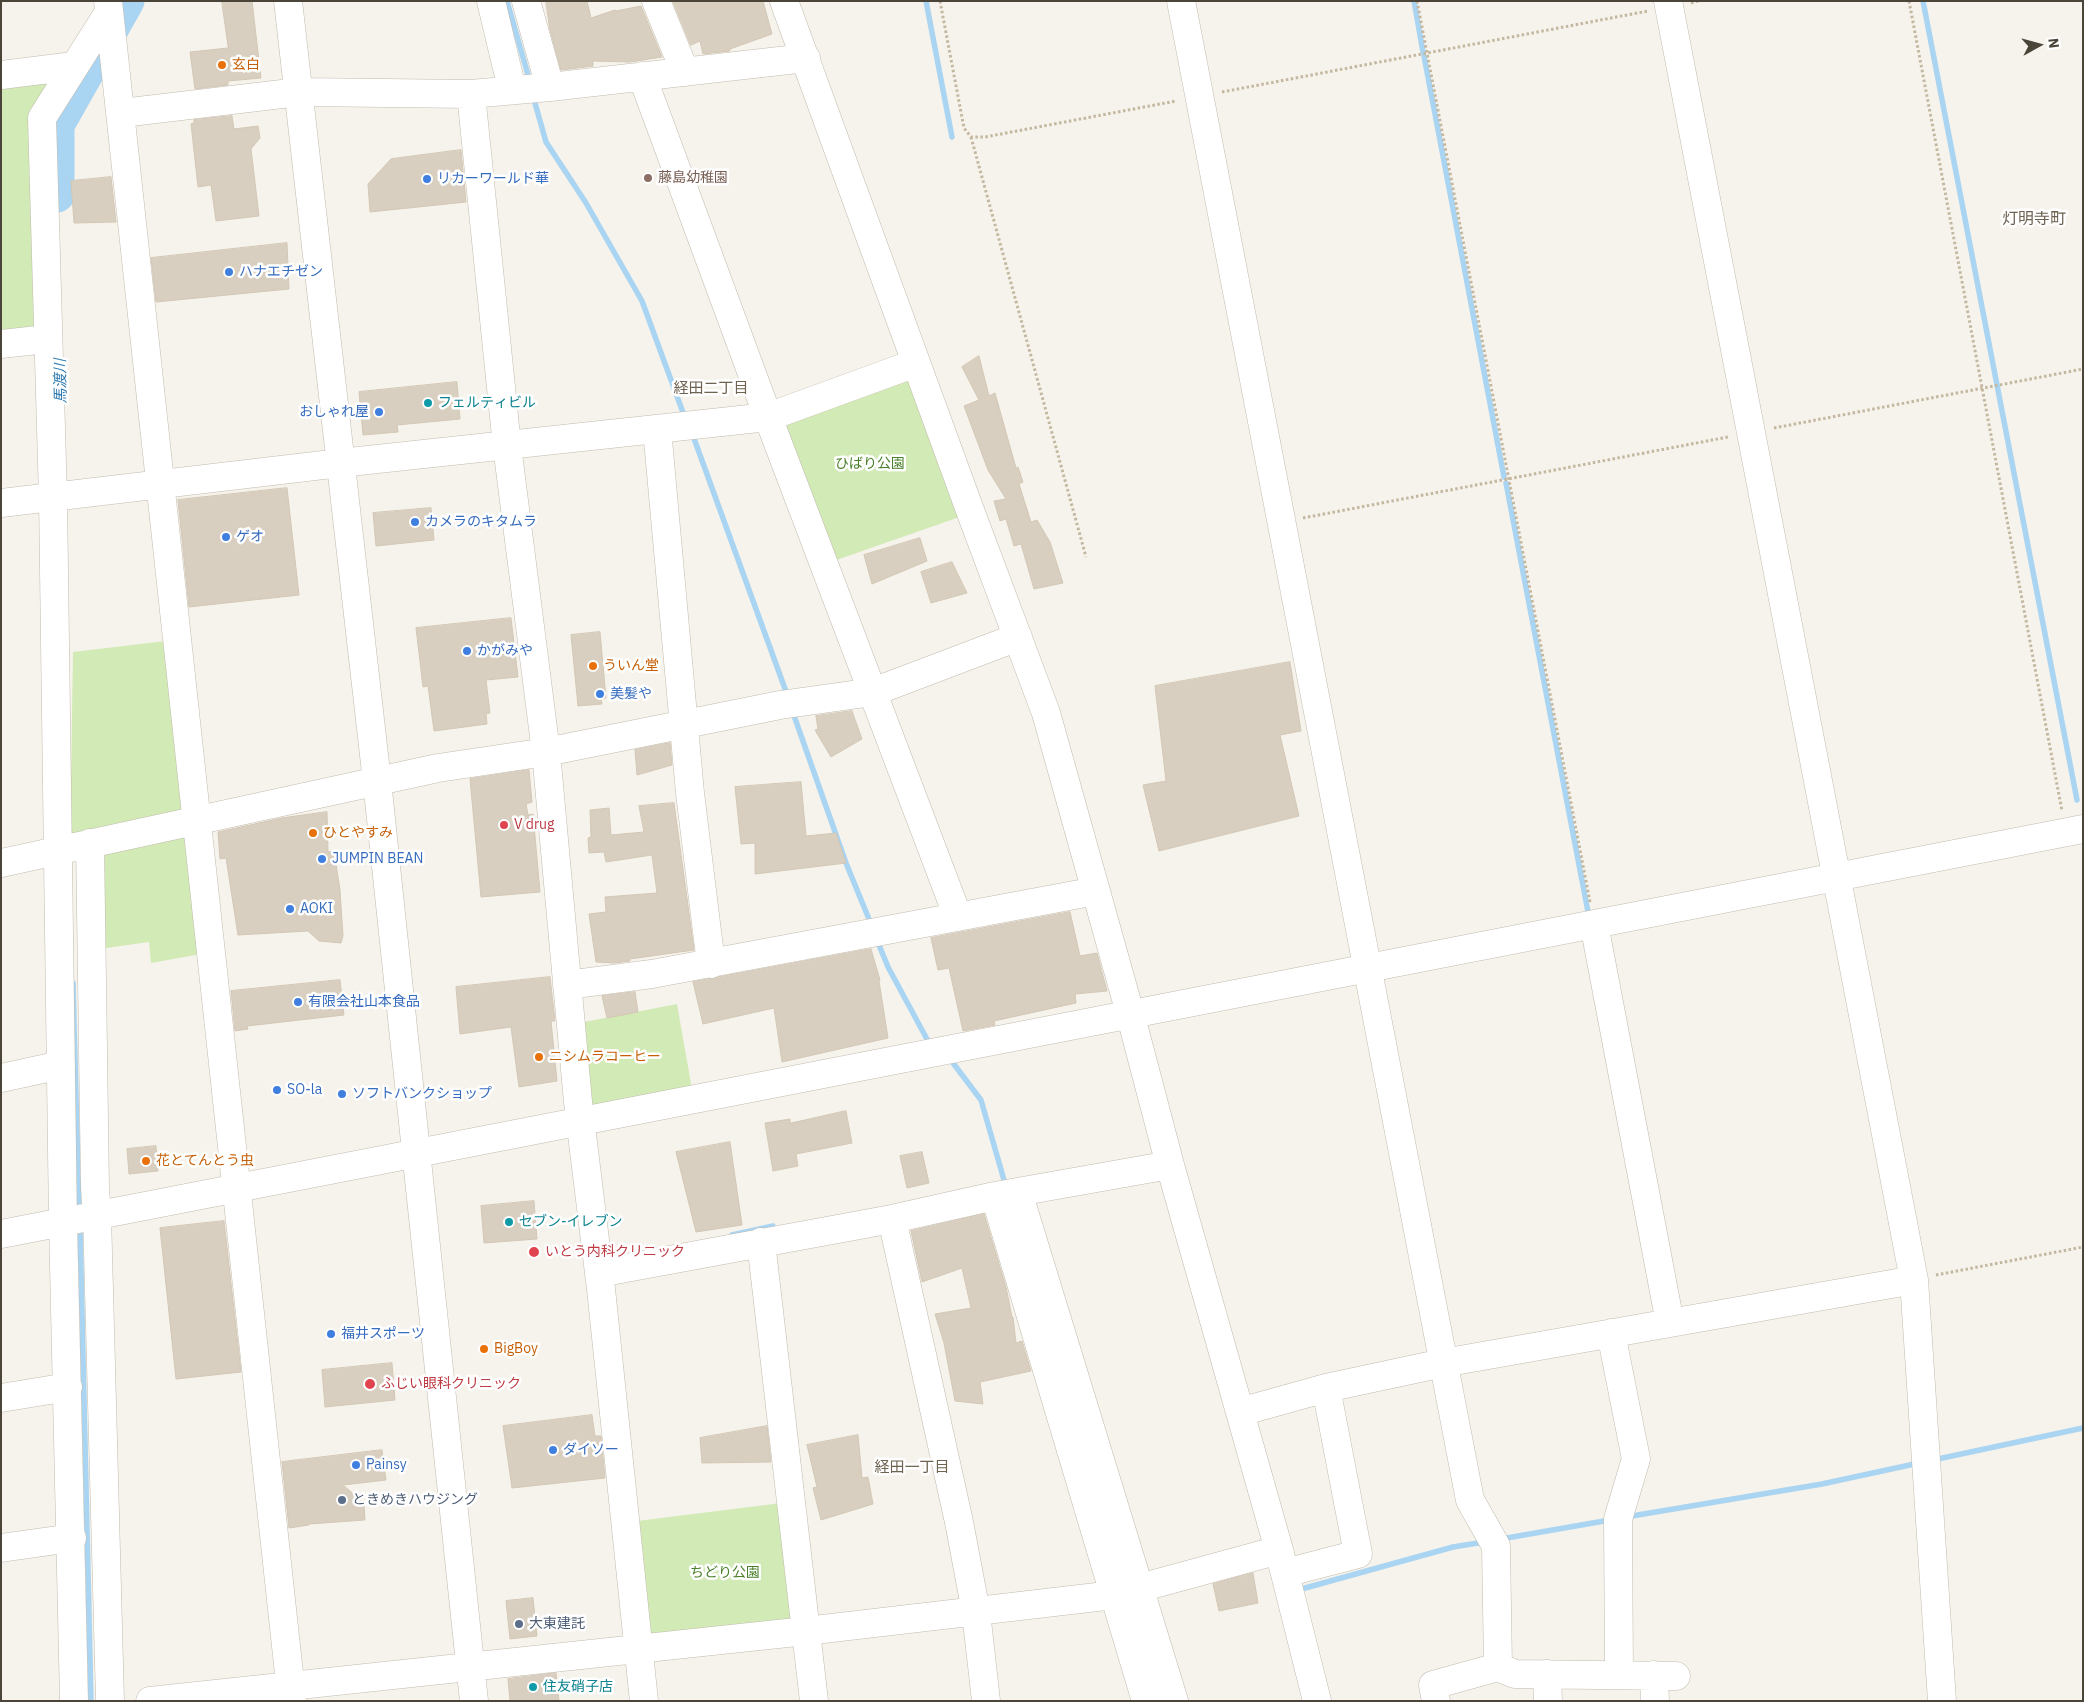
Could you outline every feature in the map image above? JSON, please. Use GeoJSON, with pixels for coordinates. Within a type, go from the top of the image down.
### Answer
{"type":"FeatureCollection","features":[{"type":"Feature","properties":{"kind":"street"},"geometry":{"type":"LineString","coordinates":[[288,1],[377,782],[474,1701]]}},
{"type":"Feature","properties":{"kind":"street"},"geometry":{"type":"LineString","coordinates":[[491,1],[512,89]]}},
{"type":"Feature","properties":{"kind":"street"},"geometry":{"type":"LineString","coordinates":[[526,1],[550,87]]}},
{"type":"Feature","properties":{"kind":"street"},"geometry":{"type":"LineString","coordinates":[[656,1],[684,72]]}},
{"type":"Feature","properties":{"kind":"street"},"geometry":{"type":"LineString","coordinates":[[784,1],[1046,713],[1130,1013],[1170,1165],[1282,1561],[1316,1701]]}},
{"type":"Feature","properties":{"kind":"street"},"geometry":{"type":"LineString","coordinates":[[1181,1],[1470,1500],[1496,1546],[1498,1667]]}},
{"type":"Feature","properties":{"kind":"street"},"geometry":{"type":"LineString","coordinates":[[1669,4],[1914,1280],[1942,1701]]}},
{"type":"Feature","properties":{"kind":"street"},"geometry":{"type":"LineString","coordinates":[[74,1701],[72,1538],[63,1222],[53,497],[42,118],[109,6]]}},
{"type":"Feature","properties":{"kind":"street"},"geometry":{"type":"LineString","coordinates":[[109,6],[291,1693]]}},
{"type":"Feature","properties":{"kind":"street"},"geometry":{"type":"LineString","coordinates":[[122,113],[299,92],[471,94],[806,58]]}},
{"type":"Feature","properties":{"kind":"street"},"geometry":{"type":"LineString","coordinates":[[1,74],[74,66]]}},
{"type":"Feature","properties":{"kind":"street"},"geometry":{"type":"LineString","coordinates":[[642,76],[768,417],[958,917]]}},
{"type":"Feature","properties":{"kind":"street"},"geometry":{"type":"LineString","coordinates":[[471,94],[507,446],[546,752],[580,1120],[599,1273],[644,1701]]}},
{"type":"Feature","properties":{"kind":"street"},"geometry":{"type":"LineString","coordinates":[[1,344],[47,339]]}},
{"type":"Feature","properties":{"kind":"street"},"geometry":{"type":"LineString","coordinates":[[1,503],[160,486],[340,463],[768,417],[916,363]]}},
{"type":"Feature","properties":{"kind":"street"},"geometry":{"type":"LineString","coordinates":[[657,429],[694,839],[710,964]]}},
{"type":"Feature","properties":{"kind":"street"},"geometry":{"type":"LineString","coordinates":[[1,863],[438,768],[546,752],[780,705],[873,692],[1018,638]]}},
{"type":"Feature","properties":{"kind":"street"},"geometry":{"type":"LineString","coordinates":[[1,1234],[1837,876],[2073,822]]}},
{"type":"Feature","properties":{"kind":"street"},"geometry":{"type":"LineString","coordinates":[[90,843],[95,1188],[110,1701]]}},
{"type":"Feature","properties":{"kind":"street"},"geometry":{"type":"LineString","coordinates":[[567,985],[710,964],[1096,891]]}},
{"type":"Feature","properties":{"kind":"street"},"geometry":{"type":"LineString","coordinates":[[1594,924],[1670,1323]]}},
{"type":"Feature","properties":{"kind":"street"},"geometry":{"type":"LineString","coordinates":[[1,1078],[61,1065]]}},
{"type":"Feature","properties":{"kind":"street"},"geometry":{"type":"LineString","coordinates":[[599,1273],[892,1219],[1007,1194],[1170,1165]]}},
{"type":"Feature","properties":{"kind":"street"},"geometry":{"type":"LineString","coordinates":[[1007,1194],[1141,1587],[1174,1701]]}},
{"type":"Feature","properties":{"kind":"street"},"geometry":{"type":"LineString","coordinates":[[1007,1194],[1114,1595],[1146,1701]]}},
{"type":"Feature","properties":{"kind":"street"},"geometry":{"type":"LineString","coordinates":[[892,1219],[959,1522],[976,1612],[986,1701]]}},
{"type":"Feature","properties":{"kind":"street"},"geometry":{"type":"LineString","coordinates":[[761,1242],[814,1701]]}},
{"type":"Feature","properties":{"kind":"street"},"geometry":{"type":"LineString","coordinates":[[1240,1412],[1326,1388],[1443,1363],[1914,1280]]}},
{"type":"Feature","properties":{"kind":"street"},"geometry":{"type":"LineString","coordinates":[[1611,1333],[1636,1459],[1618,1519],[1619,1675]]}},
{"type":"Feature","properties":{"kind":"street"},"geometry":{"type":"LineString","coordinates":[[1,1398],[68,1387]]}},
{"type":"Feature","properties":{"kind":"street"},"geometry":{"type":"LineString","coordinates":[[150,1701],[291,1693],[471,1666],[976,1612],[1114,1595],[1141,1587],[1282,1561],[1358,1554],[1326,1388]]}},
{"type":"Feature","properties":{"kind":"street"},"geometry":{"type":"LineString","coordinates":[[1,1548],[72,1538]]}},
{"type":"Feature","properties":{"kind":"street"},"geometry":{"type":"LineString","coordinates":[[1436,1701],[1433,1684],[1498,1667],[1515,1674],[1619,1675],[1662,1684]]}},
{"type":"Feature","properties":{"kind":"street"},"geometry":{"type":"LineString","coordinates":[[1547,1674],[1548,1701]]}},
{"type":"Feature","properties":{"kind":"path"},"geometry":{"type":"LineString","coordinates":[[940,1],[964,128],[971,137],[1086,557]]}},
{"type":"Feature","properties":{"kind":"path"},"geometry":{"type":"LineString","coordinates":[[1417,1],[1594,924]]}},
{"type":"Feature","properties":{"kind":"path"},"geometry":{"type":"LineString","coordinates":[[971,137],[985,137],[1669,4],[1698,1]]}},
{"type":"Feature","properties":{"kind":"path"},"geometry":{"type":"LineString","coordinates":[[1909,1],[2073,822]]}},
{"type":"Feature","properties":{"kind":"path"},"geometry":{"type":"LineString","coordinates":[[1281,523],[2083,369]]}},
{"type":"Feature","properties":{"kind":"path"},"geometry":{"type":"LineString","coordinates":[[1914,1280],[2083,1247]]}},
{"type":"Feature","properties":{"kind":"green space"},"geometry":{"type":"Polygon","coordinates":[[[71,68],[40,118],[43,336],[1,341],[1,76],[71,68]]]}},
{"type":"Feature","properties":{"kind":"green space","name":"ひばり公園"},"geometry":{"type":"Polygon","coordinates":[[[916,363],[971,513],[825,564],[768,417],[916,363]]]}},
{"type":"Feature","properties":{"kind":"green space"},"geometry":{"type":"Polygon","coordinates":[[[174,640],[201,954],[151,963],[149,942],[92,950],[90,845],[70,847],[73,652],[174,640]]]}},
{"type":"Feature","properties":{"kind":"green space"},"geometry":{"type":"Polygon","coordinates":[[[677,1004],[693,1095],[590,1115],[579,1023],[677,1004]]]}},
{"type":"Feature","properties":{"kind":"green space","name":"ちどり公園"},"geometry":{"type":"Polygon","coordinates":[[[782,1503],[796,1629],[644,1645],[629,1522],[782,1503]]]}},
{"type":"Feature","properties":{"kind":"building"},"geometry":{"type":"Polygon","coordinates":[[[222,1],[252,1],[261,78],[228,81],[228,85],[195,89],[190,52],[228,48],[222,1]]]}},
{"type":"Feature","properties":{"kind":"building"},"geometry":{"type":"Polygon","coordinates":[[[546,1],[587,1],[591,18],[615,10],[641,6],[662,57],[630,62],[593,61],[593,66],[561,70],[550,30],[546,1]]]}},
{"type":"Feature","properties":{"kind":"building"},"geometry":{"type":"Polygon","coordinates":[[[673,1],[763,1],[772,34],[730,49],[730,51],[703,54],[700,41],[691,45],[673,1]]]}},
{"type":"Feature","properties":{"kind":"building"},"geometry":{"type":"Polygon","coordinates":[[[232,116],[234,129],[258,126],[260,138],[251,149],[259,216],[216,221],[211,185],[198,187],[191,124],[194,123],[194,120],[232,116]]]}},
{"type":"Feature","properties":{"kind":"building"},"geometry":{"type":"Polygon","coordinates":[[[461,150],[466,202],[370,212],[368,184],[391,159],[461,150]]]}},
{"type":"Feature","properties":{"kind":"building"},"geometry":{"type":"Polygon","coordinates":[[[111,177],[116,222],[74,223],[71,181],[111,177]]]}},
{"type":"Feature","properties":{"kind":"building"},"geometry":{"type":"Polygon","coordinates":[[[287,243],[289,289],[156,302],[151,258],[287,243]]]}},
{"type":"Feature","properties":{"kind":"building"},"geometry":{"type":"Polygon","coordinates":[[[979,356],[989,396],[995,393],[1016,468],[1018,467],[1023,482],[1019,484],[1031,522],[1037,520],[1050,542],[1063,583],[1034,589],[1021,544],[1014,546],[1006,519],[1000,521],[994,501],[1006,499],[988,470],[964,406],[979,400],[962,367],[979,356]]]}},
{"type":"Feature","properties":{"kind":"building"},"geometry":{"type":"Polygon","coordinates":[[[457,382],[460,419],[397,425],[398,432],[363,435],[359,392],[457,382]]]}},
{"type":"Feature","properties":{"kind":"building"},"geometry":{"type":"Polygon","coordinates":[[[287,488],[299,595],[189,607],[178,500],[287,488]]]}},
{"type":"Feature","properties":{"kind":"building"},"geometry":{"type":"Polygon","coordinates":[[[431,508],[434,540],[376,546],[373,513],[431,508]]]}},
{"type":"Feature","properties":{"kind":"building"},"geometry":{"type":"Polygon","coordinates":[[[920,538],[927,561],[872,584],[864,555],[920,538]]]}},
{"type":"Feature","properties":{"kind":"building"},"geometry":{"type":"Polygon","coordinates":[[[952,562],[967,593],[931,603],[921,572],[952,562]]]}},
{"type":"Feature","properties":{"kind":"building"},"geometry":{"type":"Polygon","coordinates":[[[511,618],[518,677],[486,680],[490,713],[486,714],[487,724],[434,731],[428,686],[423,687],[416,628],[511,618]]]}},
{"type":"Feature","properties":{"kind":"building"},"geometry":{"type":"Polygon","coordinates":[[[600,632],[606,698],[601,699],[602,704],[578,706],[571,635],[600,632]]]}},
{"type":"Feature","properties":{"kind":"building"},"geometry":{"type":"Polygon","coordinates":[[[1290,662],[1301,731],[1280,735],[1299,816],[1159,851],[1143,785],[1166,781],[1155,686],[1290,662]]]}},
{"type":"Feature","properties":{"kind":"building"},"geometry":{"type":"Polygon","coordinates":[[[852,711],[862,739],[831,757],[815,730],[818,729],[816,716],[852,711]]]}},
{"type":"Feature","properties":{"kind":"building"},"geometry":{"type":"Polygon","coordinates":[[[670,743],[672,765],[637,775],[635,750],[670,743]]]}},
{"type":"Feature","properties":{"kind":"building","name":"V drug"},"geometry":{"type":"Polygon","coordinates":[[[529,770],[532,802],[526,804],[528,815],[533,814],[540,892],[481,897],[470,779],[529,770]]]}},
{"type":"Feature","properties":{"kind":"building"},"geometry":{"type":"Polygon","coordinates":[[[801,782],[806,836],[836,833],[846,863],[755,874],[755,843],[741,844],[735,787],[801,782]]]}},
{"type":"Feature","properties":{"kind":"building"},"geometry":{"type":"Polygon","coordinates":[[[674,803],[694,950],[614,963],[596,962],[589,914],[606,912],[605,897],[657,893],[652,855],[606,862],[604,852],[589,853],[588,838],[591,837],[590,810],[609,808],[611,835],[644,832],[639,806],[674,803]]]}},
{"type":"Feature","properties":{"kind":"building"},"geometry":{"type":"Polygon","coordinates":[[[327,812],[328,852],[334,851],[340,890],[343,936],[341,943],[319,941],[308,931],[238,935],[226,858],[220,859],[218,832],[282,818],[327,812]]]}},
{"type":"Feature","properties":{"kind":"building"},"geometry":{"type":"Polygon","coordinates":[[[1070,912],[1080,956],[1097,953],[1107,991],[1075,994],[1076,1003],[994,1021],[995,1025],[963,1031],[949,968],[938,970],[931,938],[1070,912]]]}},
{"type":"Feature","properties":{"kind":"building"},"geometry":{"type":"Polygon","coordinates":[[[871,949],[880,980],[888,1038],[782,1062],[774,1008],[703,1024],[693,982],[871,949]]]}},
{"type":"Feature","properties":{"kind":"building"},"geometry":{"type":"Polygon","coordinates":[[[550,977],[555,1021],[551,1021],[557,1081],[519,1087],[511,1027],[460,1034],[456,987],[550,977]]]}},
{"type":"Feature","properties":{"kind":"building"},"geometry":{"type":"Polygon","coordinates":[[[340,980],[344,1015],[247,1026],[248,1029],[235,1031],[231,991],[340,980]]]}},
{"type":"Feature","properties":{"kind":"building"},"geometry":{"type":"Polygon","coordinates":[[[635,992],[638,1012],[607,1018],[602,996],[635,992]]]}},
{"type":"Feature","properties":{"kind":"building"},"geometry":{"type":"Polygon","coordinates":[[[846,1111],[852,1143],[796,1154],[798,1166],[773,1171],[765,1123],[790,1119],[790,1123],[846,1111]]]}},
{"type":"Feature","properties":{"kind":"building"},"geometry":{"type":"Polygon","coordinates":[[[730,1142],[742,1225],[696,1232],[676,1152],[730,1142]]]}},
{"type":"Feature","properties":{"kind":"building"},"geometry":{"type":"Polygon","coordinates":[[[156,1146],[158,1171],[129,1174],[127,1149],[156,1146]]]}},
{"type":"Feature","properties":{"kind":"building"},"geometry":{"type":"Polygon","coordinates":[[[922,1152],[929,1183],[907,1188],[900,1156],[922,1152]]]}},
{"type":"Feature","properties":{"kind":"building","name":"セブン-イレブン"},"geometry":{"type":"Polygon","coordinates":[[[534,1201],[537,1239],[484,1243],[481,1206],[534,1201]]]}},
{"type":"Feature","properties":{"kind":"building"},"geometry":{"type":"Polygon","coordinates":[[[984,1214],[1006,1287],[1013,1317],[1016,1343],[1022,1341],[1031,1371],[980,1382],[983,1404],[955,1401],[944,1343],[935,1314],[971,1308],[962,1268],[922,1282],[911,1231],[984,1214]]]}},
{"type":"Feature","properties":{"kind":"building"},"geometry":{"type":"Polygon","coordinates":[[[224,1221],[241,1372],[176,1379],[160,1228],[224,1221]]]}},
{"type":"Feature","properties":{"kind":"building"},"geometry":{"type":"Polygon","coordinates":[[[392,1363],[395,1400],[325,1407],[322,1370],[392,1363]]]}},
{"type":"Feature","properties":{"kind":"building"},"geometry":{"type":"Polygon","coordinates":[[[592,1415],[595,1436],[601,1436],[605,1478],[512,1488],[503,1426],[592,1415]]]}},
{"type":"Feature","properties":{"kind":"building"},"geometry":{"type":"Polygon","coordinates":[[[767,1426],[771,1462],[702,1463],[700,1438],[767,1426]]]}},
{"type":"Feature","properties":{"kind":"building"},"geometry":{"type":"Polygon","coordinates":[[[858,1435],[862,1478],[868,1477],[873,1504],[821,1520],[813,1488],[817,1487],[807,1445],[858,1435]]]}},
{"type":"Feature","properties":{"kind":"building"},"geometry":{"type":"Polygon","coordinates":[[[382,1450],[386,1480],[343,1485],[364,1503],[365,1520],[309,1524],[289,1528],[282,1462],[382,1450]]]}},
{"type":"Feature","properties":{"kind":"building"},"geometry":{"type":"Polygon","coordinates":[[[1253,1573],[1258,1603],[1219,1611],[1213,1584],[1253,1573]]]}},
{"type":"Feature","properties":{"kind":"building"},"geometry":{"type":"Polygon","coordinates":[[[533,1598],[537,1636],[510,1639],[506,1601],[533,1598]]]}},
{"type":"Feature","properties":{"kind":"building","name":"住友硝子店"},"geometry":{"type":"Polygon","coordinates":[[[556,1673],[559,1701],[510,1701],[508,1679],[556,1673]]]}},
{"type":"Feature","properties":{"kind":"waterway","name":"馬渡川"},"geometry":{"type":"LineString","coordinates":[[57,195],[57,125],[127,1]]}},
{"type":"Feature","properties":{"kind":"waterway"},"geometry":{"type":"LineString","coordinates":[[507,1],[530,82]]}},
{"type":"Feature","properties":{"kind":"waterway"},"geometry":{"type":"LineString","coordinates":[[926,1],[952,137]]}},
{"type":"Feature","properties":{"kind":"waterway"},"geometry":{"type":"LineString","coordinates":[[1414,1],[1423,52]]}},
{"type":"Feature","properties":{"kind":"waterway"},"geometry":{"type":"LineString","coordinates":[[1923,1],[2077,800]]}},
{"type":"Feature","properties":{"kind":"waterway"},"geometry":{"type":"LineString","coordinates":[[1424,56],[1504,477]]}},
{"type":"Feature","properties":{"kind":"waterway"},"geometry":{"type":"LineString","coordinates":[[533,96],[546,142],[586,203],[642,301],[685,418]]}},
{"type":"Feature","properties":{"kind":"waterway"},"geometry":{"type":"LineString","coordinates":[[692,433],[788,697]]}},
{"type":"Feature","properties":{"kind":"waterway"},"geometry":{"type":"LineString","coordinates":[[1506,483],[1589,917]]}},
{"type":"Feature","properties":{"kind":"waterway"},"geometry":{"type":"LineString","coordinates":[[792,710],[846,863],[871,924]]}},
{"type":"Feature","properties":{"kind":"waterway"},"geometry":{"type":"LineString","coordinates":[[877,940],[888,967],[928,1041]]}},
{"type":"Feature","properties":{"kind":"waterway"},"geometry":{"type":"LineString","coordinates":[[73,983],[79,1211]]}},
{"type":"Feature","properties":{"kind":"waterway"},"geometry":{"type":"LineString","coordinates":[[950,1059],[981,1100],[1004,1180]]}},
{"type":"Feature","properties":{"kind":"waterway"},"geometry":{"type":"LineString","coordinates":[[80,1226],[91,1701]]}},
{"type":"Feature","properties":{"kind":"waterway"},"geometry":{"type":"LineString","coordinates":[[732,1235],[773,1226]]}},
{"type":"Feature","properties":{"kind":"waterway"},"geometry":{"type":"LineString","coordinates":[[1933,1460],[2083,1428]]}},
{"type":"Feature","properties":{"kind":"waterway"},"geometry":{"type":"LineString","coordinates":[[1626,1517],[1822,1484],[1919,1463]]}},
{"type":"Feature","properties":{"kind":"waterway"},"geometry":{"type":"LineString","coordinates":[[1501,1539],[1610,1520]]}},
{"type":"Feature","properties":{"kind":"waterway"},"geometry":{"type":"LineString","coordinates":[[1298,1590],[1453,1547],[1484,1542]]}},
{"type":"Feature","properties":{"kind":"place","name":"玄白"},"geometry":{"type":"Point","coordinates":[222,65]}},
{"type":"Feature","properties":{"kind":"place","name":"藤島幼稚園"},"geometry":{"type":"Point","coordinates":[648,178]}},
{"type":"Feature","properties":{"kind":"place","name":"リカーワールド華"},"geometry":{"type":"Point","coordinates":[427,179]}},
{"type":"Feature","properties":{"kind":"place","name":"ハナエチゼン"},"geometry":{"type":"Point","coordinates":[229,272]}},
{"type":"Feature","properties":{"kind":"place","name":"フェルティビル"},"geometry":{"type":"Point","coordinates":[428,403]}},
{"type":"Feature","properties":{"kind":"place","name":"おしゃれ屋"},"geometry":{"type":"Point","coordinates":[379,412]}},
{"type":"Feature","properties":{"kind":"place","name":"カメラのキタムラ"},"geometry":{"type":"Point","coordinates":[415,522]}},
{"type":"Feature","properties":{"kind":"place","name":"ゲオ"},"geometry":{"type":"Point","coordinates":[226,537]}},
{"type":"Feature","properties":{"kind":"place","name":"かがみや"},"geometry":{"type":"Point","coordinates":[467,651]}},
{"type":"Feature","properties":{"kind":"place","name":"ういん堂"},"geometry":{"type":"Point","coordinates":[593,666]}},
{"type":"Feature","properties":{"kind":"place","name":"美髪や"},"geometry":{"type":"Point","coordinates":[600,694]}},
{"type":"Feature","properties":{"kind":"place","name":"V drug"},"geometry":{"type":"Point","coordinates":[504,825]}},
{"type":"Feature","properties":{"kind":"place","name":"ひとやすみ"},"geometry":{"type":"Point","coordinates":[313,833]}},
{"type":"Feature","properties":{"kind":"place","name":"JUMPIN BEAN"},"geometry":{"type":"Point","coordinates":[322,859]}},
{"type":"Feature","properties":{"kind":"place","name":"AOKI"},"geometry":{"type":"Point","coordinates":[290,909]}},
{"type":"Feature","properties":{"kind":"place","name":"有限会社山本食品"},"geometry":{"type":"Point","coordinates":[298,1002]}},
{"type":"Feature","properties":{"kind":"place","name":"ニシムラコーヒー"},"geometry":{"type":"Point","coordinates":[539,1057]}},
{"type":"Feature","properties":{"kind":"place","name":"SO-la"},"geometry":{"type":"Point","coordinates":[277,1090]}},
{"type":"Feature","properties":{"kind":"place","name":"ソフトバンクショップ"},"geometry":{"type":"Point","coordinates":[342,1094]}},
{"type":"Feature","properties":{"kind":"place","name":"花とてんとう虫"},"geometry":{"type":"Point","coordinates":[146,1161]}},
{"type":"Feature","properties":{"kind":"place","name":"セブン-イレブン"},"geometry":{"type":"Point","coordinates":[509,1222]}},
{"type":"Feature","properties":{"kind":"place","name":"いとう内科クリニック"},"geometry":{"type":"Point","coordinates":[534,1252]}},
{"type":"Feature","properties":{"kind":"place","name":"福井スポーツ"},"geometry":{"type":"Point","coordinates":[331,1334]}},
{"type":"Feature","properties":{"kind":"place","name":"BigBoy"},"geometry":{"type":"Point","coordinates":[484,1349]}},
{"type":"Feature","properties":{"kind":"place","name":"ふじい眼科クリニック"},"geometry":{"type":"Point","coordinates":[370,1384]}},
{"type":"Feature","properties":{"kind":"place","name":"ダイソー"},"geometry":{"type":"Point","coordinates":[553,1450]}},
{"type":"Feature","properties":{"kind":"place","name":"Painsy"},"geometry":{"type":"Point","coordinates":[356,1465]}},
{"type":"Feature","properties":{"kind":"place","name":"ときめきハウジング"},"geometry":{"type":"Point","coordinates":[342,1500]}},
{"type":"Feature","properties":{"kind":"place","name":"大東建託"},"geometry":{"type":"Point","coordinates":[519,1624]}},
{"type":"Feature","properties":{"kind":"place","name":"住友硝子店"},"geometry":{"type":"Point","coordinates":[533,1687]}},
{"type":"Feature","properties":{"kind":"district","name":"灯明寺町"},"geometry":{"type":"Point","coordinates":[2034,219]}},
{"type":"Feature","properties":{"kind":"district","name":"経田二丁目"},"geometry":{"type":"Point","coordinates":[711,389]}},
{"type":"Feature","properties":{"kind":"district","name":"経田一丁目"},"geometry":{"type":"Point","coordinates":[912,1468]}}]}
